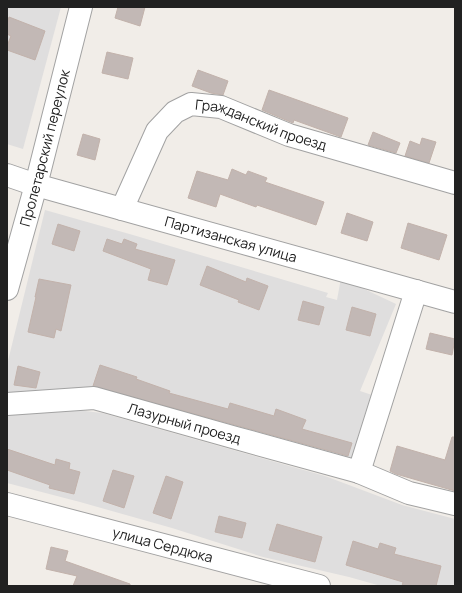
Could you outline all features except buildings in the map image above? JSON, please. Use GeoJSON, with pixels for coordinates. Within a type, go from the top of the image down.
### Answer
{"type":"FeatureCollection","features":[{"type":"Feature","properties":{"kind":"street","name":"Пролетарский переулок"},"geometry":{"type":"LineString","coordinates":[[7,289],[36,185],[81,7]]}},
{"type":"Feature","properties":{"kind":"street","name":"Гражданский проезд"},"geometry":{"type":"LineString","coordinates":[[122,209],[157,131],[175,112],[191,104],[221,107],[289,135],[455,183]]}},
{"type":"Feature","properties":{"kind":"street","name":"Партизанская улица"},"geometry":{"type":"LineString","coordinates":[[7,175],[36,185],[455,302]]}},
{"type":"Feature","properties":{"kind":"street"},"geometry":{"type":"LineString","coordinates":[[359,472],[416,291]]}},
{"type":"Feature","properties":{"kind":"street","name":"Лазурный проезд"},"geometry":{"type":"LineString","coordinates":[[7,404],[94,398],[359,472],[409,492],[455,504]]}},
{"type":"Feature","properties":{"kind":"street","name":"улица Сердюка"},"geometry":{"type":"LineString","coordinates":[[7,504],[261,578],[318,586]]}},
{"type":"Feature","properties":{"kind":"shaded area"},"geometry":{"type":"Polygon","coordinates":[[[7,7],[61,7],[23,149],[7,144],[7,7]]]}},
{"type":"Feature","properties":{"kind":"shaded area"},"geometry":{"type":"Polygon","coordinates":[[[45,210],[328,293],[326,297],[337,300],[341,278],[396,304],[360,391],[372,395],[357,462],[256,436],[7,393],[7,365],[45,210]]]}},
{"type":"Feature","properties":{"kind":"shaded area"},"geometry":{"type":"Polygon","coordinates":[[[52,407],[102,413],[325,476],[402,505],[455,519],[455,586],[381,586],[263,557],[172,528],[7,483],[7,411],[52,407]]]}}]}
